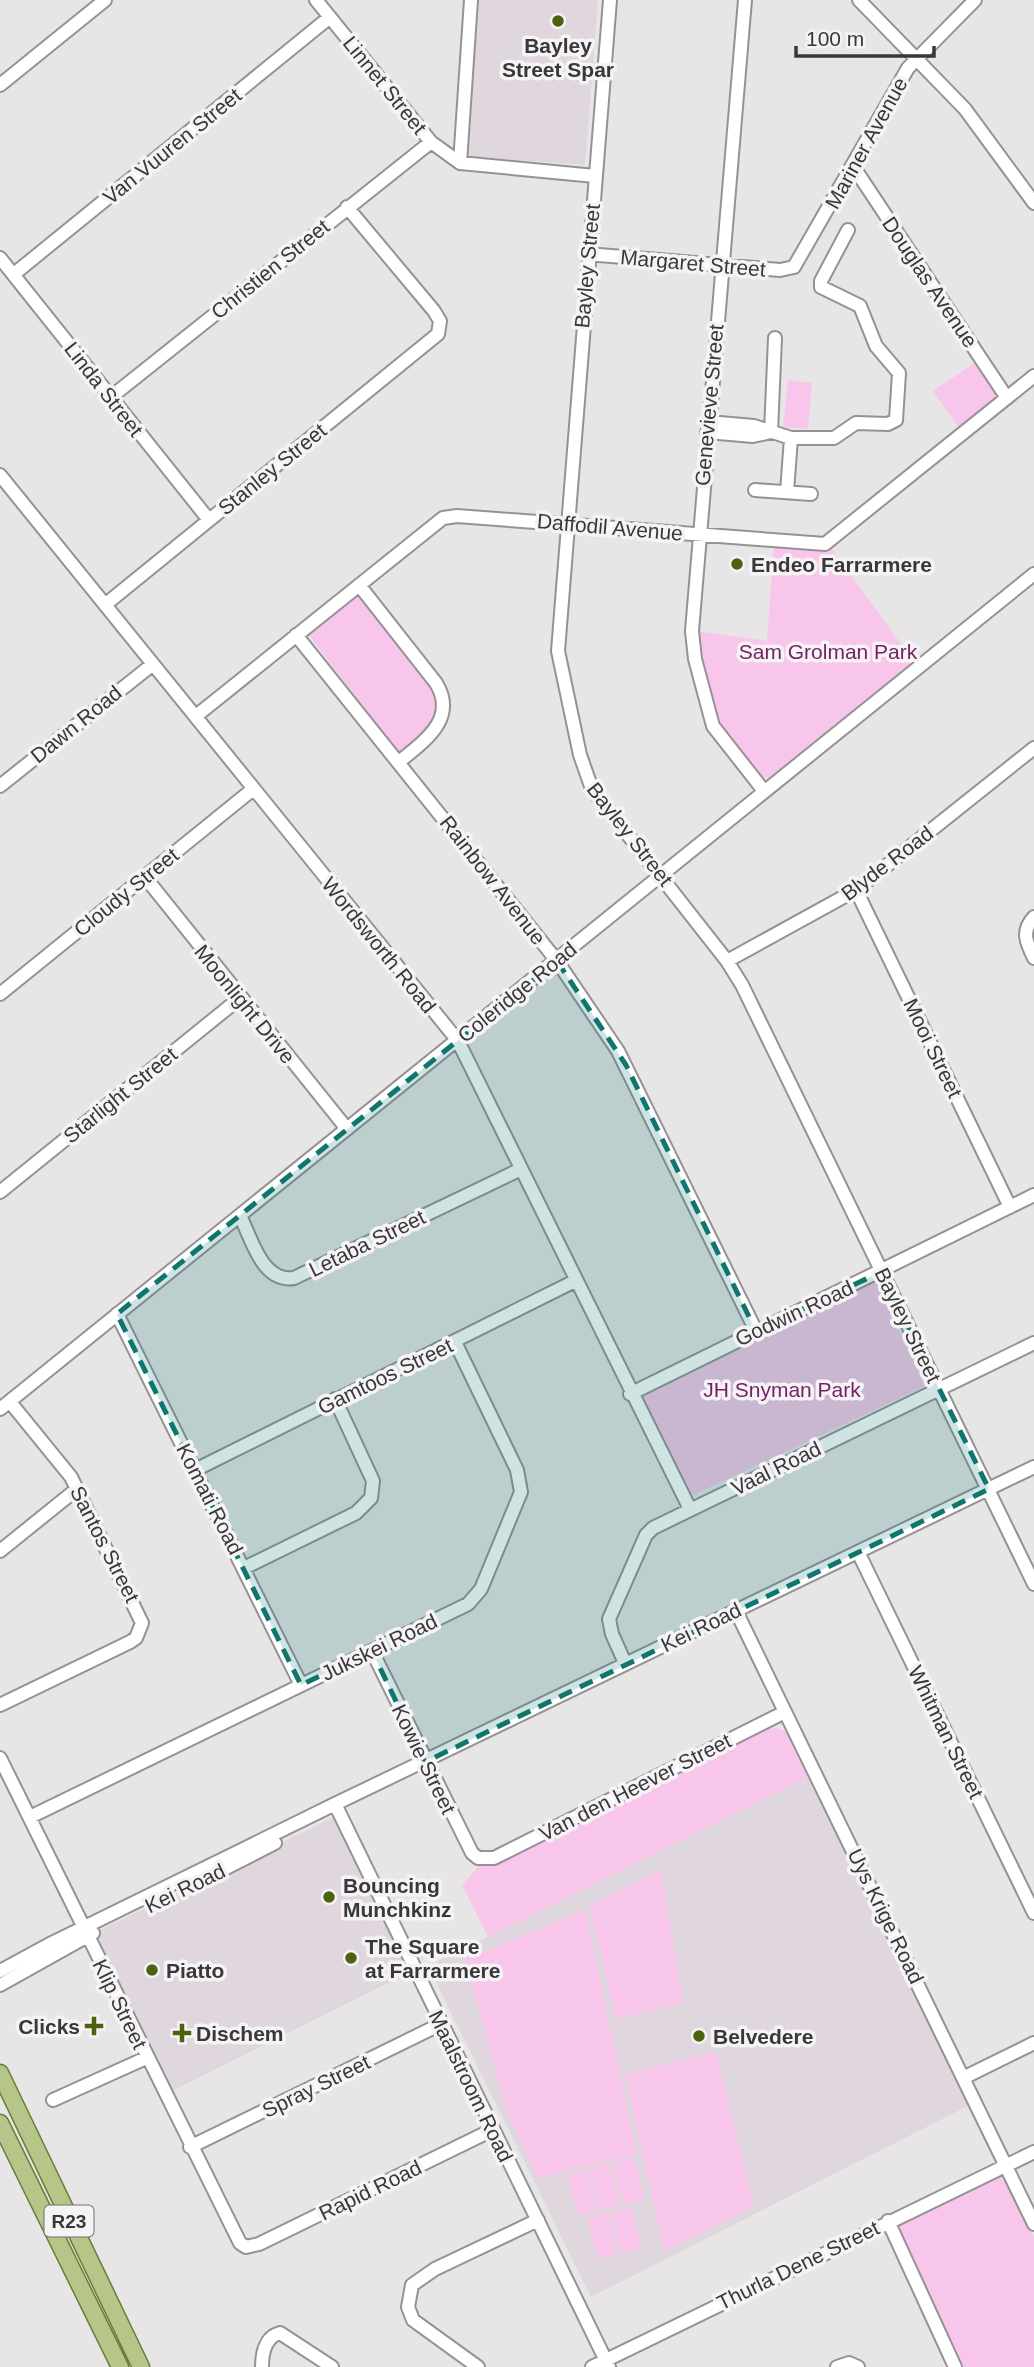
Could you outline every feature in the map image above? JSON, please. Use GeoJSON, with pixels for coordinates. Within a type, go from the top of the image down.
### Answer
{"type":"FeatureCollection","features":[{"type":"Feature","properties":{"kind":"main road","name":"R23"},"geometry":{"type":"LineString","coordinates":[[0,2073],[141,2367]]}},
{"type":"Feature","properties":{"kind":"main road","name":"R23"},"geometry":{"type":"LineString","coordinates":[[0,2123],[120,2367]]}},
{"type":"Feature","properties":{"kind":"main road"},"geometry":{"type":"LineString","coordinates":[[61,2248],[79,2241]]}},
{"type":"Feature","properties":{"kind":"street"},"geometry":{"type":"LineString","coordinates":[[0,85],[105,0]]}},
{"type":"Feature","properties":{"kind":"street","name":"Linnet Street"},"geometry":{"type":"LineString","coordinates":[[316,0],[431,142],[460,163]]}},
{"type":"Feature","properties":{"kind":"street"},"geometry":{"type":"LineString","coordinates":[[471,0],[460,163],[595,176]]}},
{"type":"Feature","properties":{"kind":"street","name":"Bayley Street"},"geometry":{"type":"LineString","coordinates":[[610,0],[587,254],[558,651],[587,780],[727,961],[1034,1584]]}},
{"type":"Feature","properties":{"kind":"street","name":"Genevieve Street"},"geometry":{"type":"LineString","coordinates":[[745,0],[699,535],[693,643],[713,726],[764,791]]}},
{"type":"Feature","properties":{"kind":"street"},"geometry":{"type":"LineString","coordinates":[[859,0],[965,109],[1034,203]]}},
{"type":"Feature","properties":{"kind":"street","name":"Mariner Avenue"},"geometry":{"type":"LineString","coordinates":[[797,264],[916,58],[975,0]]}},
{"type":"Feature","properties":{"kind":"street","name":"Van Vuuren Street"},"geometry":{"type":"LineString","coordinates":[[14,275],[330,17]]}},
{"type":"Feature","properties":{"kind":"street","name":"Christien Street"},"geometry":{"type":"LineString","coordinates":[[111,397],[431,142]]}},
{"type":"Feature","properties":{"kind":"street","name":"Douglas Avenue"},"geometry":{"type":"LineString","coordinates":[[853,166],[1007,398]]}},
{"type":"Feature","properties":{"kind":"street","name":"Stanley Street"},"geometry":{"type":"LineString","coordinates":[[106,604],[438,334],[440,321],[434,311],[347,207]]}},
{"type":"Feature","properties":{"kind":"street"},"geometry":{"type":"LineString","coordinates":[[708,427],[754,426],[791,438],[834,438],[856,423],[891,423],[898,415],[899,373],[876,346],[862,309],[821,287],[848,230]]}},
{"type":"Feature","properties":{"kind":"street","name":"Margaret Street"},"geometry":{"type":"LineString","coordinates":[[587,254],[786,270],[797,264]]}},
{"type":"Feature","properties":{"kind":"street","name":"Linda Street"},"geometry":{"type":"LineString","coordinates":[[0,258],[209,520]]}},
{"type":"Feature","properties":{"kind":"street"},"geometry":{"type":"LineString","coordinates":[[771,432],[775,338]]}},
{"type":"Feature","properties":{"kind":"street","name":"Daffodil Avenue"},"geometry":{"type":"LineString","coordinates":[[196,716],[447,516],[825,544],[1034,376]]}},
{"type":"Feature","properties":{"kind":"street"},"geometry":{"type":"LineString","coordinates":[[787,492],[791,438]]}},
{"type":"Feature","properties":{"kind":"street","name":"Wordsworth Road"},"geometry":{"type":"LineString","coordinates":[[0,475],[196,716],[252,790],[458,1041],[630,1394],[690,1509]]}},
{"type":"Feature","properties":{"kind":"street"},"geometry":{"type":"LineString","coordinates":[[755,490],[811,494]]}},
{"type":"Feature","properties":{"kind":"street","name":"Coleridge Road"},"geometry":{"type":"LineString","coordinates":[[5,1405],[1034,575]]}},
{"type":"Feature","properties":{"kind":"street"},"geometry":{"type":"LineString","coordinates":[[359,585],[436,683],[443,699],[442,715],[437,728],[399,762]]}},
{"type":"Feature","properties":{"kind":"street","name":"Rainbow Avenue"},"geometry":{"type":"LineString","coordinates":[[296,635],[557,961],[626,1065],[756,1331]]}},
{"type":"Feature","properties":{"kind":"street","name":"Dawn Road"},"geometry":{"type":"LineString","coordinates":[[0,786],[153,664]]}},
{"type":"Feature","properties":{"kind":"street","name":"Blyde Road"},"geometry":{"type":"LineString","coordinates":[[727,961],[856,890],[1034,748]]}},
{"type":"Feature","properties":{"kind":"street","name":"Cloudy Street"},"geometry":{"type":"LineString","coordinates":[[0,994],[252,790]]}},
{"type":"Feature","properties":{"kind":"street","name":"Moonlight Drive"},"geometry":{"type":"LineString","coordinates":[[145,877],[346,1129]]}},
{"type":"Feature","properties":{"kind":"street","name":"Mooi Street"},"geometry":{"type":"LineString","coordinates":[[856,890],[1010,1207]]}},
{"type":"Feature","properties":{"kind":"street"},"geometry":{"type":"LineString","coordinates":[[1034,917],[1027,925],[1025,937],[1034,958]]}},
{"type":"Feature","properties":{"kind":"street","name":"Starlight Street"},"geometry":{"type":"LineString","coordinates":[[0,1192],[240,998]]}},
{"type":"Feature","properties":{"kind":"street","name":"Letaba Street"},"geometry":{"type":"LineString","coordinates":[[240,1216],[270,1273],[288,1279],[521,1169]]}},
{"type":"Feature","properties":{"kind":"street","name":"Godwin Road"},"geometry":{"type":"LineString","coordinates":[[630,1394],[1034,1195]]}},
{"type":"Feature","properties":{"kind":"street","name":"Gamtoos Street"},"geometry":{"type":"LineString","coordinates":[[195,1470],[575,1281]]}},
{"type":"Feature","properties":{"kind":"street","name":"Komati Road"},"geometry":{"type":"LineString","coordinates":[[117,1314],[300,1685]]}},
{"type":"Feature","properties":{"kind":"street","name":"Jukskei Road"},"geometry":{"type":"LineString","coordinates":[[30,1817],[474,1599],[521,1492],[517,1470],[455,1342]]}},
{"type":"Feature","properties":{"kind":"street","name":"Vaal Road"},"geometry":{"type":"LineString","coordinates":[[625,1664],[612,1634],[611,1614],[646,1535],[690,1509],[1034,1343]]}},
{"type":"Feature","properties":{"kind":"street"},"geometry":{"type":"LineString","coordinates":[[244,1568],[356,1513],[371,1498],[373,1481],[335,1399]]}},
{"type":"Feature","properties":{"kind":"street","name":"Santos Street"},"geometry":{"type":"LineString","coordinates":[[0,1705],[130,1642],[140,1631],[141,1615],[77,1489],[60,1462],[5,1405]]}},
{"type":"Feature","properties":{"kind":"street","name":"Kei Road"},"geometry":{"type":"LineString","coordinates":[[0,1971],[85,1932],[625,1664],[1034,1467]]}},
{"type":"Feature","properties":{"kind":"street"},"geometry":{"type":"LineString","coordinates":[[0,1550],[77,1489]]}},
{"type":"Feature","properties":{"kind":"street","name":"Whitman Street"},"geometry":{"type":"LineString","coordinates":[[858,1552],[1034,1913]]}},
{"type":"Feature","properties":{"kind":"street","name":"Uys Krige Road"},"geometry":{"type":"LineString","coordinates":[[736,1611],[965,2077],[1034,2224]]}},
{"type":"Feature","properties":{"kind":"street","name":"Kowie Street"},"geometry":{"type":"LineString","coordinates":[[372,1651],[472,1853],[484,1859]]}},
{"type":"Feature","properties":{"kind":"street","name":"Van den Heever Street"},"geometry":{"type":"LineString","coordinates":[[484,1859],[494,1858],[785,1712]]}},
{"type":"Feature","properties":{"kind":"street","name":"Klip Street"},"geometry":{"type":"LineString","coordinates":[[0,1758],[236,2239],[246,2247]]}},
{"type":"Feature","properties":{"kind":"street","name":"Maalstroom Road"},"geometry":{"type":"LineString","coordinates":[[337,1807],[607,2363]]}},
{"type":"Feature","properties":{"kind":"street","name":"Kei Road"},"geometry":{"type":"LineString","coordinates":[[0,1985],[85,1932]]}},
{"type":"Feature","properties":{"kind":"street","name":"Spray Street"},"geometry":{"type":"LineString","coordinates":[[190,2147],[441,2025]]}},
{"type":"Feature","properties":{"kind":"street"},"geometry":{"type":"LineString","coordinates":[[965,2077],[1034,2043]]}},
{"type":"Feature","properties":{"kind":"street"},"geometry":{"type":"LineString","coordinates":[[52,2101],[146,2058]]}},
{"type":"Feature","properties":{"kind":"street","name":"Rapid Road"},"geometry":{"type":"LineString","coordinates":[[246,2247],[259,2244],[492,2130]]}},
{"type":"Feature","properties":{"kind":"street","name":"Thurla Dene Street"},"geometry":{"type":"LineString","coordinates":[[592,2367],[607,2363],[888,2221],[1034,2152]]}},
{"type":"Feature","properties":{"kind":"street"},"geometry":{"type":"LineString","coordinates":[[478,2367],[413,2320],[408,2307],[412,2285],[435,2269],[538,2220]]}},
{"type":"Feature","properties":{"kind":"street"},"geometry":{"type":"LineString","coordinates":[[888,2221],[955,2367]]}},
{"type":"Feature","properties":{"kind":"street"},"geometry":{"type":"LineString","coordinates":[[262,2367],[263,2350],[272,2336],[280,2333],[332,2367]]}},
{"type":"Feature","properties":{"kind":"street"},"geometry":{"type":"LineString","coordinates":[[837,2367],[849,2363],[858,2367]]}},
{"type":"Feature","properties":{"kind":"highlighted area"},"geometry":{"type":"Polygon","coordinates":[[[557,961],[626,1065],[756,1331],[881,1272],[989,1489],[425,1762],[372,1651],[301,1685],[117,1314],[557,961]]]}},
{"type":"Feature","properties":{"kind":"shaded area"},"geometry":{"type":"Polygon","coordinates":[[[479,0],[598,0],[585,165],[466,156],[479,0]]]}},
{"type":"Feature","properties":{"kind":"shaded area","name":"Belvedere"},"geometry":{"type":"Polygon","coordinates":[[[808,1777],[970,2105],[591,2297],[428,1966],[808,1777]]]}},
{"type":"Feature","properties":{"kind":"shaded area","name":"The Square at Farrarmere"},"geometry":{"type":"Polygon","coordinates":[[[334,1817],[412,1971],[172,2091],[92,1934],[334,1817]]]}},
{"type":"Feature","properties":{"kind":"green space"},"geometry":{"type":"Polygon","coordinates":[[[979,360],[999,388],[997,395],[989,407],[959,428],[933,391],[979,360]]]}},
{"type":"Feature","properties":{"kind":"green space"},"geometry":{"type":"Polygon","coordinates":[[[788,380],[812,383],[808,429],[783,427],[788,380]]]}},
{"type":"Feature","properties":{"kind":"green space","name":"Sam Grolman Park"},"geometry":{"type":"Polygon","coordinates":[[[774,544],[829,545],[914,662],[772,777],[760,778],[715,718],[696,631],[767,641],[774,544]]]}},
{"type":"Feature","properties":{"kind":"green space"},"geometry":{"type":"Polygon","coordinates":[[[359,589],[434,682],[439,708],[422,736],[400,755],[308,634],[359,589]]]}},
{"type":"Feature","properties":{"kind":"green space","name":"JH Snyman Park"},"geometry":{"type":"Polygon","coordinates":[[[875,1280],[925,1386],[689,1497],[639,1391],[875,1280]]]}},
{"type":"Feature","properties":{"kind":"green space"},"geometry":{"type":"Polygon","coordinates":[[[777,1728],[787,1732],[808,1777],[488,1937],[462,1885],[479,1866],[765,1729],[777,1728]]]}},
{"type":"Feature","properties":{"kind":"green space"},"geometry":{"type":"Polygon","coordinates":[[[661,1870],[683,2003],[616,2019],[589,1906],[661,1870]]]}},
{"type":"Feature","properties":{"kind":"green space"},"geometry":{"type":"Polygon","coordinates":[[[585,1910],[637,2154],[538,2178],[508,2114],[465,1960],[585,1910]]]}},
{"type":"Feature","properties":{"kind":"green space"},"geometry":{"type":"Polygon","coordinates":[[[716,2052],[754,2206],[664,2251],[625,2074],[716,2052]]]}},
{"type":"Feature","properties":{"kind":"green space"},"geometry":{"type":"Polygon","coordinates":[[[634,2157],[645,2199],[624,2205],[613,2163],[634,2157]]]}},
{"type":"Feature","properties":{"kind":"green space"},"geometry":{"type":"Polygon","coordinates":[[[610,2164],[621,2205],[600,2210],[589,2169],[610,2164]]]}},
{"type":"Feature","properties":{"kind":"green space"},"geometry":{"type":"Polygon","coordinates":[[[587,2170],[598,2211],[578,2216],[567,2175],[587,2170]]]}},
{"type":"Feature","properties":{"kind":"green space"},"geometry":{"type":"Polygon","coordinates":[[[991,2177],[1000,2177],[1010,2186],[1034,2236],[1034,2367],[956,2367],[896,2232],[897,2221],[991,2177]]]}},
{"type":"Feature","properties":{"kind":"green space"},"geometry":{"type":"Polygon","coordinates":[[[631,2207],[642,2248],[621,2254],[610,2213],[631,2207]]]}},
{"type":"Feature","properties":{"kind":"green space"},"geometry":{"type":"Polygon","coordinates":[[[608,2213],[618,2254],[598,2259],[587,2218],[608,2213]]]}},
{"type":"Feature","properties":{"kind":"place","name":"Bayley Street Spar"},"geometry":{"type":"Point","coordinates":[558,21]}},
{"type":"Feature","properties":{"kind":"place","name":"Endeo Farrarmere"},"geometry":{"type":"Point","coordinates":[737,564]}},
{"type":"Feature","properties":{"kind":"place","name":"Bouncing Munchkinz"},"geometry":{"type":"Point","coordinates":[329,1897]}},
{"type":"Feature","properties":{"kind":"place","name":"The Square at Farrarmere"},"geometry":{"type":"Point","coordinates":[351,1958]}},
{"type":"Feature","properties":{"kind":"place","name":"Piatto"},"geometry":{"type":"Point","coordinates":[152,1970]}},
{"type":"Feature","properties":{"kind":"place","name":"Clicks"},"geometry":{"type":"Point","coordinates":[94,2026]}},
{"type":"Feature","properties":{"kind":"place","name":"Dischem"},"geometry":{"type":"Point","coordinates":[182,2033]}},
{"type":"Feature","properties":{"kind":"place","name":"Belvedere"},"geometry":{"type":"Point","coordinates":[699,2036]}}]}
